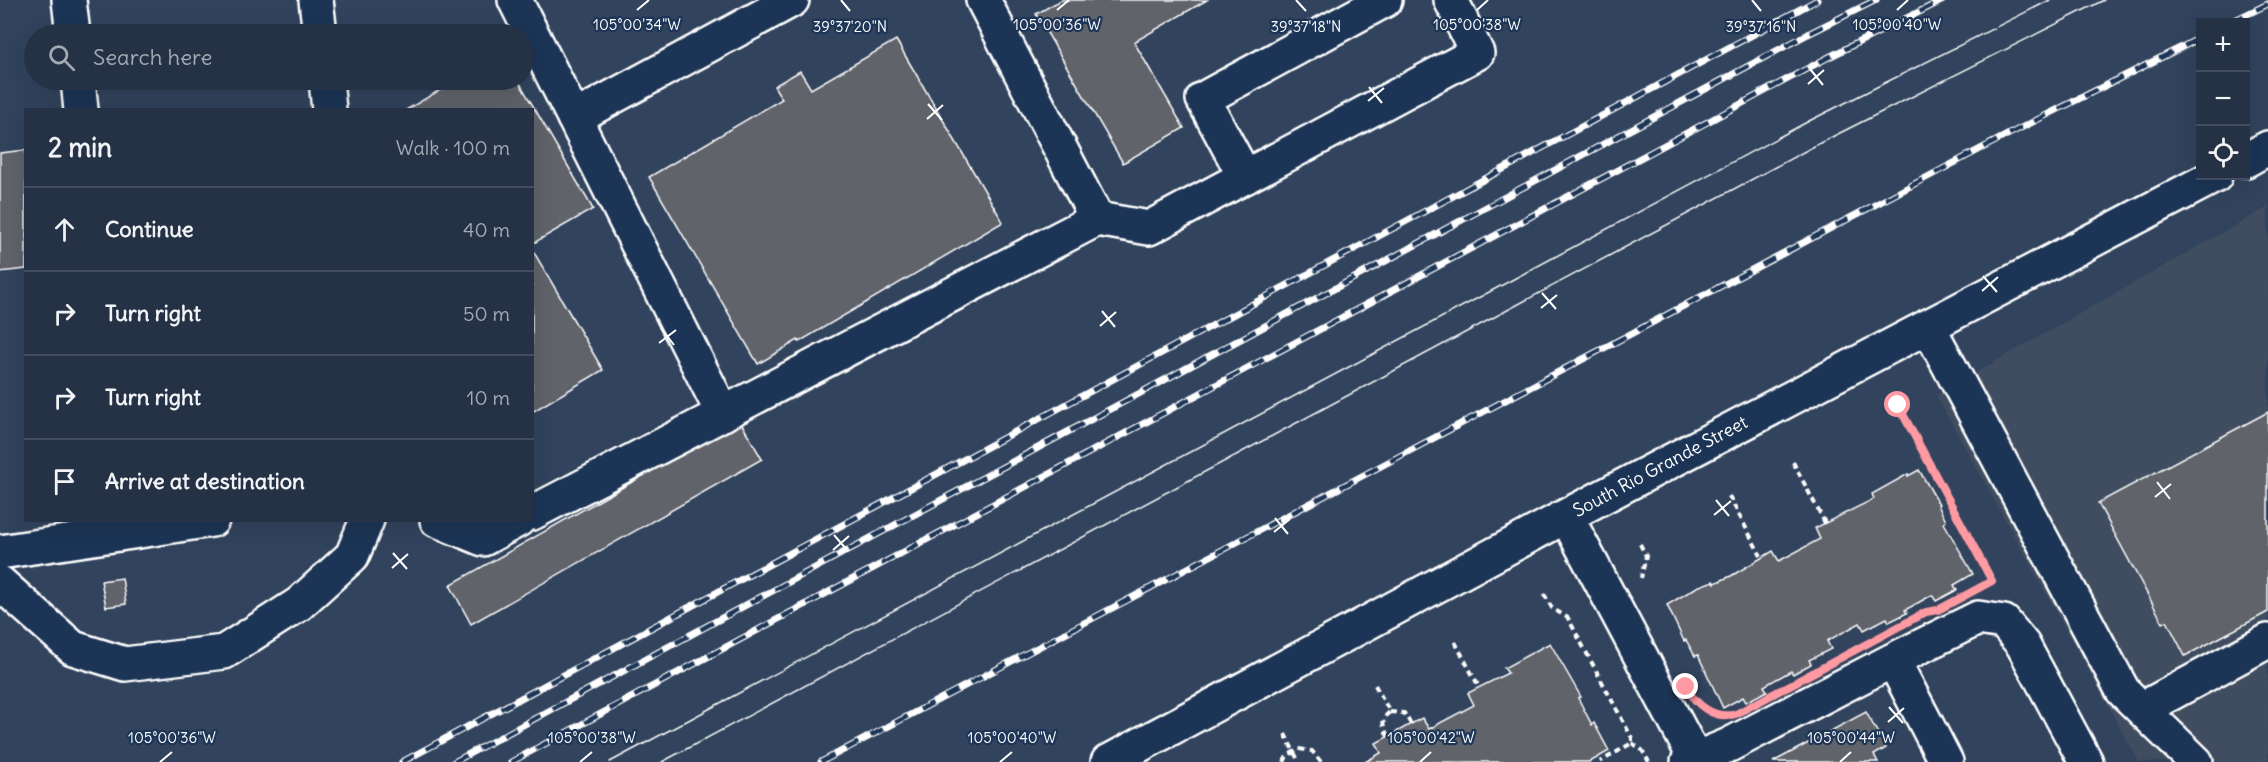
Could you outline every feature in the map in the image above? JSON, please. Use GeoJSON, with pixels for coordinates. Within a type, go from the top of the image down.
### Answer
{"type":"FeatureCollection","features":[{"type":"Feature","properties":{"kind":"street"},"geometry":{"type":"LineString","coordinates":[[69,0],[72,24]]}},
{"type":"Feature","properties":{"kind":"street"},"geometry":{"type":"LineString","coordinates":[[316,0],[319,24]]}},
{"type":"Feature","properties":{"kind":"street"},"geometry":{"type":"LineString","coordinates":[[515,0],[527,24]]}},
{"type":"Feature","properties":{"kind":"street"},"geometry":{"type":"LineString","coordinates":[[574,118],[792,0]]}},
{"type":"Feature","properties":{"kind":"street"},"geometry":{"type":"LineString","coordinates":[[983,0],[1097,219]]}},
{"type":"Feature","properties":{"kind":"street"},"geometry":{"type":"LineString","coordinates":[[1245,177],[1203,99],[1385,0]]}},
{"type":"Feature","properties":{"kind":"street"},"geometry":{"type":"LineString","coordinates":[[534,512],[1097,219],[1149,228],[1478,53],[1451,0]]}},
{"type":"Feature","properties":{"kind":"street"},"geometry":{"type":"LineString","coordinates":[[534,38],[723,414]]}},
{"type":"Feature","properties":{"kind":"street"},"geometry":{"type":"LineString","coordinates":[[79,90],[81,108]]}},
{"type":"Feature","properties":{"kind":"street"},"geometry":{"type":"LineString","coordinates":[[327,90],[329,108]]}},
{"type":"Feature","properties":{"kind":"street"},"geometry":{"type":"LineString","coordinates":[[2250,158],[2268,148]]}},
{"type":"Feature","properties":{"kind":"street","name":"South Rio Grande Street"},"geometry":{"type":"LineString","coordinates":[[1108,762],[1566,516],[2207,180]]}},
{"type":"Feature","properties":{"kind":"street"},"geometry":{"type":"LineString","coordinates":[[1928,326],[2123,691],[2196,762]]}},
{"type":"Feature","properties":{"kind":"street"},"geometry":{"type":"LineString","coordinates":[[1566,516],[1693,761],[1729,745],[1978,618],[2004,622],[2023,645],[2086,762]]}},
{"type":"Feature","properties":{"kind":"street"},"geometry":{"type":"LineString","coordinates":[[0,552],[199,522]]}},
{"type":"Feature","properties":{"kind":"street"},"geometry":{"type":"LineString","coordinates":[[0,584],[73,648],[125,664],[224,652],[299,604],[352,556],[366,522]]}},
{"type":"Feature","properties":{"kind":"street"},"geometry":{"type":"LineString","coordinates":[[442,522],[483,539],[514,522]]}},
{"type":"Feature","properties":{"kind":"street"},"geometry":{"type":"LineString","coordinates":[[2142,709],[2268,641]]}},
{"type":"Feature","properties":{"kind":"street"},"geometry":{"type":"LineString","coordinates":[[1893,660],[1946,762]]}},
{"type":"Feature","properties":{"kind":"path"},"geometry":{"type":"LineString","coordinates":[[1898,405],[1992,581],[1983,585]]}},
{"type":"Feature","properties":{"kind":"path"},"geometry":{"type":"LineString","coordinates":[[1793,462],[1825,523]]}},
{"type":"Feature","properties":{"kind":"path"},"geometry":{"type":"LineString","coordinates":[[1729,496],[1761,556]]}},
{"type":"Feature","properties":{"kind":"path"},"geometry":{"type":"LineString","coordinates":[[1639,584],[1646,563],[1646,556],[1640,544]]}},
{"type":"Feature","properties":{"kind":"path"},"geometry":{"type":"LineString","coordinates":[[1545,594],[1552,608],[1568,618],[1632,738],[1632,743]]}},
{"type":"Feature","properties":{"kind":"path"},"geometry":{"type":"LineString","coordinates":[[1455,642],[1479,687]]}},
{"type":"Feature","properties":{"kind":"path"},"geometry":{"type":"LineString","coordinates":[[1375,685],[1390,712]]}},
{"type":"Feature","properties":{"kind":"path"},"geometry":{"type":"LineString","coordinates":[[1388,736],[1383,728],[1383,722],[1385,716],[1390,712],[1404,713],[1411,724]]}},
{"type":"Feature","properties":{"kind":"path"},"geometry":{"type":"LineString","coordinates":[[1285,734],[1299,762]]}},
{"type":"Feature","properties":{"kind":"path"},"geometry":{"type":"LineString","coordinates":[[1600,762],[1632,743]]}},
{"type":"Feature","properties":{"kind":"path"},"geometry":{"type":"LineString","coordinates":[[1632,743],[1642,750],[1649,762]]}},
{"type":"Feature","properties":{"kind":"path"},"geometry":{"type":"LineString","coordinates":[[1284,762],[1293,750],[1308,749],[1321,762]]}},
{"type":"Feature","properties":{"kind":"shaded area"},"geometry":{"type":"Polygon","coordinates":[[[2268,207],[2268,762],[2139,762],[1936,395],[2268,207]]]}},
{"type":"Feature","properties":{"kind":"building"},"geometry":{"type":"Polygon","coordinates":[[[1061,0],[1207,0],[1134,42],[1184,128],[1123,163],[1036,14],[1061,0]]]}},
{"type":"Feature","properties":{"kind":"building"},"geometry":{"type":"Polygon","coordinates":[[[896,40],[1003,222],[758,364],[649,177],[782,99],[774,86],[800,71],[811,89],[896,40]]]}},
{"type":"Feature","properties":{"kind":"building"},"geometry":{"type":"Polygon","coordinates":[[[440,90],[524,90],[593,209],[534,243],[534,108],[409,108],[440,90]]]}},
{"type":"Feature","properties":{"kind":"building"},"geometry":{"type":"Polygon","coordinates":[[[24,150],[24,269],[0,272],[0,153],[24,150]]]}},
{"type":"Feature","properties":{"kind":"building"},"geometry":{"type":"Polygon","coordinates":[[[534,252],[603,370],[534,411],[534,252]]]}},
{"type":"Feature","properties":{"kind":"building"},"geometry":{"type":"Polygon","coordinates":[[[2268,412],[2268,612],[2185,656],[2167,621],[2163,623],[2098,503],[2268,412]]]}},
{"type":"Feature","properties":{"kind":"building"},"geometry":{"type":"Polygon","coordinates":[[[740,421],[762,459],[471,624],[450,585],[740,421]]]}},
{"type":"Feature","properties":{"kind":"building"},"geometry":{"type":"Polygon","coordinates":[[[1919,470],[1939,504],[1946,521],[1944,523],[1973,574],[1954,585],[1957,590],[1936,601],[1932,595],[1905,610],[1907,613],[1889,622],[1887,618],[1864,630],[1860,623],[1827,641],[1831,649],[1809,660],[1811,664],[1793,674],[1791,671],[1764,686],[1767,691],[1746,702],[1743,697],[1723,708],[1698,655],[1695,656],[1686,640],[1684,641],[1667,605],[1697,587],[1731,576],[1773,551],[1779,561],[1820,539],[1815,528],[1874,499],[1872,494],[1919,470]]]}},
{"type":"Feature","properties":{"kind":"building"},"geometry":{"type":"Polygon","coordinates":[[[122,578],[126,604],[106,607],[101,581],[122,578]]]}},
{"type":"Feature","properties":{"kind":"building"},"geometry":{"type":"Polygon","coordinates":[[[1550,643],[1581,697],[1578,698],[1592,725],[1594,723],[1609,751],[1590,762],[1365,762],[1381,753],[1376,743],[1422,718],[1429,729],[1474,705],[1468,693],[1508,673],[1504,668],[1550,643]]]}},
{"type":"Feature","properties":{"kind":"building"},"geometry":{"type":"Polygon","coordinates":[[[1866,712],[1886,748],[1874,755],[1878,762],[1773,762],[1866,712]]]}},
{"type":"Feature","properties":{"kind":"tram line"},"geometry":{"type":"LineString","coordinates":[[610,762],[1809,121],[2050,0]]}},
{"type":"Feature","properties":{"kind":"tram line"},"geometry":{"type":"LineString","coordinates":[[662,762],[1822,142],[2104,0]]}},
{"type":"Feature","properties":{"kind":"railway"},"geometry":{"type":"LineString","coordinates":[[402,762],[1817,0]]}},
{"type":"Feature","properties":{"kind":"railway"},"geometry":{"type":"LineString","coordinates":[[454,762],[1808,34],[1876,0]]}},
{"type":"Feature","properties":{"kind":"railway"},"geometry":{"type":"LineString","coordinates":[[511,762],[1827,58],[1943,0]]}},
{"type":"Feature","properties":{"kind":"railway"},"geometry":{"type":"LineString","coordinates":[[2239,18],[2268,4]]}},
{"type":"Feature","properties":{"kind":"railway"},"geometry":{"type":"LineString","coordinates":[[821,762],[2007,135],[2196,40]]}},
{"type":"Feature","properties":{"kind":"route"},"geometry":{"type":"LineString","coordinates":[[1686,687],[1691,696],[1705,709],[1723,716],[1731,716],[1926,612],[1938,610],[1992,581],[1898,405]]}}]}
